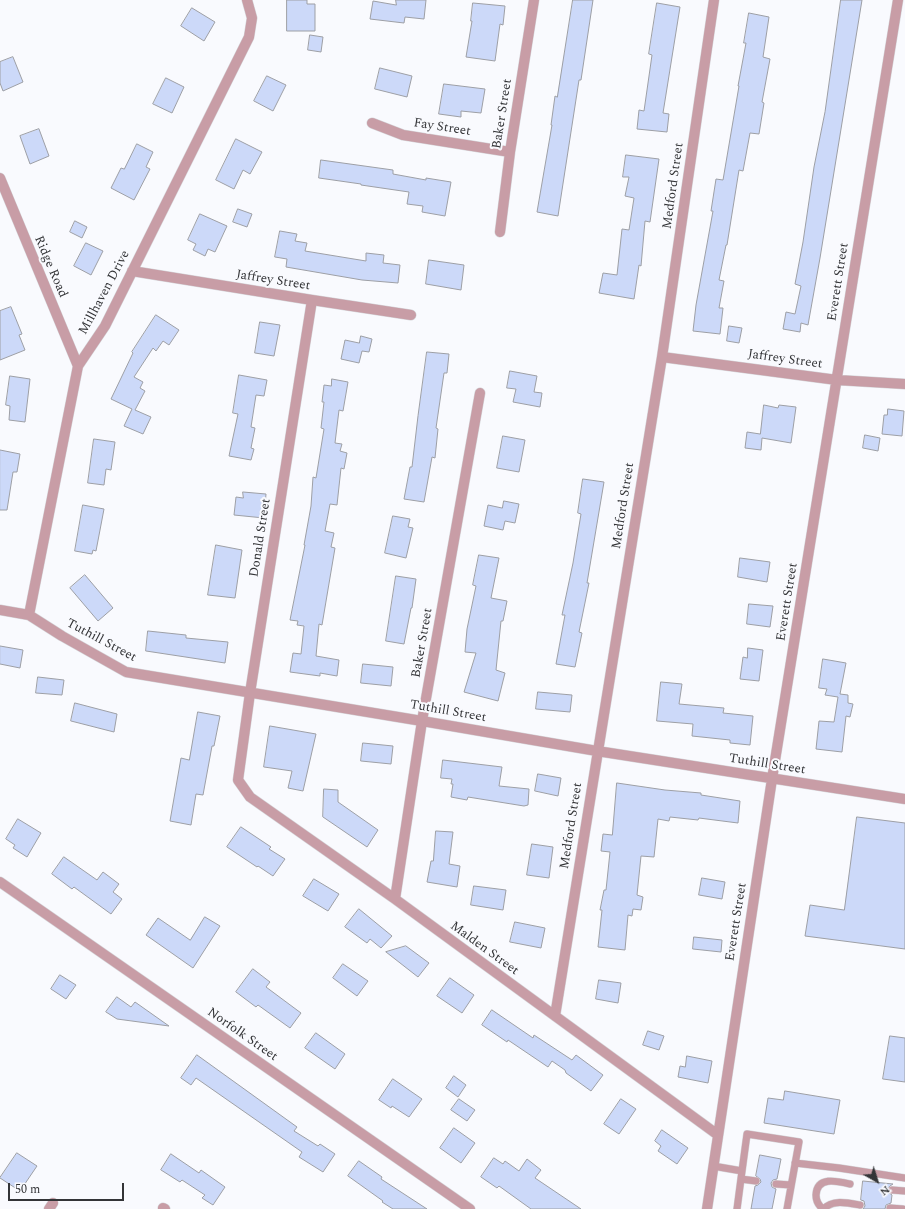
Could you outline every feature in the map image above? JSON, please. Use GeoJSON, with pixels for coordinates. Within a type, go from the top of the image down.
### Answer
{"type":"FeatureCollection","features":[{"type":"Feature","properties":{"kind":"street","name":"Millhaven Drive"},"geometry":{"type":"LineString","coordinates":[[30,615],[78,366],[105,326],[249,37],[252,18],[247,0]]}},
{"type":"Feature","properties":{"kind":"street","name":"Baker Street"},"geometry":{"type":"LineString","coordinates":[[500,232],[510,152],[534,0]]}},
{"type":"Feature","properties":{"kind":"street","name":"Medford Street"},"geometry":{"type":"LineString","coordinates":[[555,1016],[662,357],[714,0]]}},
{"type":"Feature","properties":{"kind":"street","name":"Everett Street"},"geometry":{"type":"LineString","coordinates":[[706,1209],[772,779],[898,0]]}},
{"type":"Feature","properties":{"kind":"street","name":"Fay Street"},"geometry":{"type":"LineString","coordinates":[[372,123],[403,135],[510,152]]}},
{"type":"Feature","properties":{"kind":"street","name":"Ridge Road"},"geometry":{"type":"LineString","coordinates":[[0,178],[78,366]]}},
{"type":"Feature","properties":{"kind":"street","name":"Jaffrey Street"},"geometry":{"type":"LineString","coordinates":[[132,271],[411,315]]}},
{"type":"Feature","properties":{"kind":"street","name":"Donald Street"},"geometry":{"type":"LineString","coordinates":[[238,780],[250,693],[312,300]]}},
{"type":"Feature","properties":{"kind":"street","name":"Jaffrey Street"},"geometry":{"type":"LineString","coordinates":[[662,357],[837,380],[905,384]]}},
{"type":"Feature","properties":{"kind":"street","name":"Baker Street"},"geometry":{"type":"LineString","coordinates":[[395,899],[422,721],[480,393]]}},
{"type":"Feature","properties":{"kind":"street","name":"Tuthill Street"},"geometry":{"type":"LineString","coordinates":[[0,610],[30,615],[62,636],[126,672],[422,721],[597,752],[905,800]]}},
{"type":"Feature","properties":{"kind":"street","name":"Malden Street"},"geometry":{"type":"LineString","coordinates":[[238,780],[250,797],[395,899],[718,1135]]}},
{"type":"Feature","properties":{"kind":"street","name":"Norfolk Street"},"geometry":{"type":"LineString","coordinates":[[0,882],[470,1209]]}},
{"type":"Feature","properties":{"kind":"lane"},"geometry":{"type":"LineString","coordinates":[[737,1209],[747,1134],[799,1142],[787,1209]]}},
{"type":"Feature","properties":{"kind":"lane"},"geometry":{"type":"LineString","coordinates":[[795,1163],[905,1178]]}},
{"type":"Feature","properties":{"kind":"lane"},"geometry":{"type":"LineString","coordinates":[[713,1166],[742,1171]]}},
{"type":"Feature","properties":{"kind":"lane"},"geometry":{"type":"LineString","coordinates":[[741,1179],[756,1182]]}},
{"type":"Feature","properties":{"kind":"lane"},"geometry":{"type":"LineString","coordinates":[[850,1184],[833,1180],[822,1183],[816,1189],[816,1199],[819,1206],[824,1209],[827,1205],[832,1203],[860,1204]]}},
{"type":"Feature","properties":{"kind":"lane"},"geometry":{"type":"LineString","coordinates":[[776,1184],[792,1186]]}},
{"type":"Feature","properties":{"kind":"lane"},"geometry":{"type":"LineString","coordinates":[[892,1190],[905,1191]]}},
{"type":"Feature","properties":{"kind":"lane"},"geometry":{"type":"LineString","coordinates":[[890,1208],[903,1209]]}},
{"type":"Feature","properties":{"kind":"building"},"geometry":{"type":"Polygon","coordinates":[[[287,0],[307,0],[307,4],[315,4],[315,31],[287,31],[287,0]]]}},
{"type":"Feature","properties":{"kind":"building"},"geometry":{"type":"Polygon","coordinates":[[[396,0],[426,0],[424,19],[405,17],[404,23],[370,19],[373,1],[396,5],[396,0]]]}},
{"type":"Feature","properties":{"kind":"building"},"geometry":{"type":"Polygon","coordinates":[[[573,0],[593,0],[558,216],[537,212],[552,125],[555,96],[557,97],[573,0]]]}},
{"type":"Feature","properties":{"kind":"building"},"geometry":{"type":"Polygon","coordinates":[[[841,0],[862,0],[808,325],[801,323],[800,332],[783,329],[786,312],[795,314],[801,286],[795,284],[814,167],[825,112],[841,0]]]}},
{"type":"Feature","properties":{"kind":"building"},"geometry":{"type":"Polygon","coordinates":[[[473,3],[505,6],[503,25],[500,24],[495,61],[466,57],[472,21],[473,3]]]}},
{"type":"Feature","properties":{"kind":"building"},"geometry":{"type":"Polygon","coordinates":[[[657,3],[680,7],[663,113],[669,114],[667,132],[637,129],[639,110],[644,111],[652,55],[649,54],[657,3]]]}},
{"type":"Feature","properties":{"kind":"building"},"geometry":{"type":"Polygon","coordinates":[[[192,8],[215,22],[204,41],[181,26],[192,8]]]}},
{"type":"Feature","properties":{"kind":"building"},"geometry":{"type":"Polygon","coordinates":[[[749,13],[769,17],[763,57],[770,59],[762,102],[764,103],[759,134],[750,133],[743,171],[739,170],[727,245],[719,280],[724,281],[719,308],[723,308],[720,334],[693,331],[696,305],[713,211],[711,211],[716,179],[723,180],[746,43],[744,43],[749,13]]]}},
{"type":"Feature","properties":{"kind":"building"},"geometry":{"type":"Polygon","coordinates":[[[310,35],[323,37],[321,52],[308,50],[310,35]]]}},
{"type":"Feature","properties":{"kind":"building"},"geometry":{"type":"Polygon","coordinates":[[[13,57],[23,82],[3,91],[0,83],[0,62],[13,57]]]}},
{"type":"Feature","properties":{"kind":"building"},"geometry":{"type":"Polygon","coordinates":[[[380,68],[412,76],[407,97],[375,89],[380,68]]]}},
{"type":"Feature","properties":{"kind":"building"},"geometry":{"type":"Polygon","coordinates":[[[267,76],[286,85],[273,111],[254,101],[267,76]]]}},
{"type":"Feature","properties":{"kind":"building"},"geometry":{"type":"Polygon","coordinates":[[[166,78],[184,87],[172,113],[153,104],[166,78]]]}},
{"type":"Feature","properties":{"kind":"building"},"geometry":{"type":"Polygon","coordinates":[[[444,84],[485,89],[481,113],[461,111],[461,117],[439,114],[444,84]]]}},
{"type":"Feature","properties":{"kind":"building"},"geometry":{"type":"Polygon","coordinates":[[[39,129],[49,156],[30,164],[20,136],[39,129]]]}},
{"type":"Feature","properties":{"kind":"building"},"geometry":{"type":"Polygon","coordinates":[[[236,139],[262,152],[250,174],[243,170],[234,189],[216,180],[236,139]]]}},
{"type":"Feature","properties":{"kind":"building"},"geometry":{"type":"Polygon","coordinates":[[[137,144],[153,152],[146,167],[150,169],[134,200],[111,188],[121,168],[124,169],[137,144]]]}},
{"type":"Feature","properties":{"kind":"building"},"geometry":{"type":"Polygon","coordinates":[[[626,155],[659,159],[650,222],[645,221],[641,266],[639,265],[634,299],[599,293],[603,273],[617,275],[622,229],[629,230],[634,198],[625,196],[629,177],[623,177],[626,155]]]}},
{"type":"Feature","properties":{"kind":"building"},"geometry":{"type":"Polygon","coordinates":[[[321,160],[393,170],[393,174],[426,180],[426,178],[451,182],[445,216],[422,212],[423,206],[407,204],[409,192],[319,178],[321,160]]]}},
{"type":"Feature","properties":{"kind":"building"},"geometry":{"type":"Polygon","coordinates":[[[238,209],[252,214],[247,227],[233,222],[238,209]]]}},
{"type":"Feature","properties":{"kind":"building"},"geometry":{"type":"Polygon","coordinates":[[[200,214],[227,226],[215,252],[208,249],[205,256],[193,250],[196,244],[188,240],[200,214]]]}},
{"type":"Feature","properties":{"kind":"building"},"geometry":{"type":"Polygon","coordinates":[[[75,221],[87,227],[82,238],[70,232],[75,221]]]}},
{"type":"Feature","properties":{"kind":"building"},"geometry":{"type":"Polygon","coordinates":[[[280,231],[297,234],[295,241],[307,243],[305,251],[366,261],[366,253],[384,255],[383,263],[400,265],[398,283],[362,280],[286,267],[287,259],[275,257],[280,231]]]}},
{"type":"Feature","properties":{"kind":"building"},"geometry":{"type":"Polygon","coordinates":[[[86,243],[103,251],[91,275],[74,266],[86,243]]]}},
{"type":"Feature","properties":{"kind":"building"},"geometry":{"type":"Polygon","coordinates":[[[429,260],[464,265],[461,290],[426,284],[429,260]]]}},
{"type":"Feature","properties":{"kind":"building"},"geometry":{"type":"Polygon","coordinates":[[[11,307],[22,334],[19,335],[25,350],[0,360],[0,311],[11,307]]]}},
{"type":"Feature","properties":{"kind":"building"},"geometry":{"type":"Polygon","coordinates":[[[156,315],[179,330],[169,345],[163,341],[156,351],[153,348],[134,377],[143,382],[140,388],[145,391],[135,410],[151,417],[143,434],[124,426],[132,409],[111,399],[133,353],[132,352],[156,315]]]}},
{"type":"Feature","properties":{"kind":"building"},"geometry":{"type":"Polygon","coordinates":[[[260,322],[280,325],[274,356],[255,353],[260,322]]]}},
{"type":"Feature","properties":{"kind":"building"},"geometry":{"type":"Polygon","coordinates":[[[729,326],[742,328],[739,343],[727,341],[729,326]]]}},
{"type":"Feature","properties":{"kind":"building"},"geometry":{"type":"Polygon","coordinates":[[[361,336],[372,339],[369,352],[362,351],[359,363],[341,359],[345,340],[359,343],[361,336]]]}},
{"type":"Feature","properties":{"kind":"building"},"geometry":{"type":"Polygon","coordinates":[[[427,352],[449,354],[447,373],[444,373],[436,428],[438,429],[435,458],[432,457],[424,502],[404,499],[410,467],[412,467],[427,352]]]}},
{"type":"Feature","properties":{"kind":"building"},"geometry":{"type":"Polygon","coordinates":[[[510,371],[537,376],[534,392],[542,393],[540,407],[513,402],[516,389],[507,388],[510,371]]]}},
{"type":"Feature","properties":{"kind":"building"},"geometry":{"type":"Polygon","coordinates":[[[239,375],[267,380],[264,396],[256,395],[251,427],[255,428],[251,448],[254,449],[251,460],[229,456],[238,414],[233,413],[239,375]]]}},
{"type":"Feature","properties":{"kind":"building"},"geometry":{"type":"Polygon","coordinates":[[[10,376],[30,379],[25,422],[9,420],[10,406],[6,405],[10,376]]]}},
{"type":"Feature","properties":{"kind":"building"},"geometry":{"type":"Polygon","coordinates":[[[332,379],[348,382],[343,411],[339,410],[335,443],[342,444],[340,451],[347,453],[344,469],[341,468],[337,505],[330,504],[325,531],[334,533],[331,547],[335,548],[322,625],[319,624],[316,656],[339,660],[337,676],[320,673],[320,676],[290,672],[293,653],[301,654],[304,626],[297,625],[298,621],[290,620],[305,545],[311,506],[313,477],[316,478],[324,429],[321,428],[324,385],[331,386],[332,379]]]}},
{"type":"Feature","properties":{"kind":"building"},"geometry":{"type":"Polygon","coordinates":[[[764,405],[778,408],[779,405],[796,407],[791,443],[762,438],[761,450],[745,448],[747,432],[760,434],[764,405]]]}},
{"type":"Feature","properties":{"kind":"building"},"geometry":{"type":"Polygon","coordinates":[[[888,409],[904,411],[902,436],[882,434],[884,415],[887,415],[888,409]]]}},
{"type":"Feature","properties":{"kind":"building"},"geometry":{"type":"Polygon","coordinates":[[[865,435],[880,438],[878,451],[863,448],[865,435]]]}},
{"type":"Feature","properties":{"kind":"building"},"geometry":{"type":"Polygon","coordinates":[[[503,436],[525,440],[519,472],[497,468],[503,436]]]}},
{"type":"Feature","properties":{"kind":"building"},"geometry":{"type":"Polygon","coordinates":[[[94,439],[115,442],[111,470],[106,469],[104,485],[88,483],[94,439]]]}},
{"type":"Feature","properties":{"kind":"building"},"geometry":{"type":"Polygon","coordinates":[[[0,450],[20,454],[17,472],[13,472],[7,510],[0,510],[0,450]]]}},
{"type":"Feature","properties":{"kind":"building"},"geometry":{"type":"Polygon","coordinates":[[[583,479],[604,482],[587,583],[589,583],[579,632],[582,633],[575,667],[556,664],[565,615],[562,615],[581,514],[578,513],[583,479]]]}},
{"type":"Feature","properties":{"kind":"building"},"geometry":{"type":"Polygon","coordinates":[[[243,492],[266,494],[264,518],[234,515],[236,497],[243,498],[243,492]]]}},
{"type":"Feature","properties":{"kind":"building"},"geometry":{"type":"Polygon","coordinates":[[[504,501],[519,504],[515,523],[505,521],[503,530],[484,526],[488,505],[502,508],[504,501]]]}},
{"type":"Feature","properties":{"kind":"building"},"geometry":{"type":"Polygon","coordinates":[[[83,505],[104,509],[96,551],[93,550],[92,554],[75,551],[83,505]]]}},
{"type":"Feature","properties":{"kind":"building"},"geometry":{"type":"Polygon","coordinates":[[[393,516],[410,519],[408,527],[413,528],[406,558],[385,553],[393,516]]]}},
{"type":"Feature","properties":{"kind":"building"},"geometry":{"type":"Polygon","coordinates":[[[216,545],[242,550],[235,598],[208,595],[216,545]]]}},
{"type":"Feature","properties":{"kind":"building"},"geometry":{"type":"Polygon","coordinates":[[[479,555],[499,558],[491,598],[507,601],[503,621],[501,621],[496,670],[505,673],[498,701],[464,692],[476,653],[465,652],[467,629],[476,586],[473,585],[479,555]]]}},
{"type":"Feature","properties":{"kind":"building"},"geometry":{"type":"Polygon","coordinates":[[[740,558],[770,562],[767,582],[738,577],[740,558]]]}},
{"type":"Feature","properties":{"kind":"building"},"geometry":{"type":"Polygon","coordinates":[[[85,575],[113,608],[98,621],[70,588],[85,575]]]}},
{"type":"Feature","properties":{"kind":"building"},"geometry":{"type":"Polygon","coordinates":[[[396,576],[416,579],[412,608],[404,644],[386,641],[396,576]]]}},
{"type":"Feature","properties":{"kind":"building"},"geometry":{"type":"Polygon","coordinates":[[[749,604],[773,606],[770,627],[747,624],[749,604]]]}},
{"type":"Feature","properties":{"kind":"building"},"geometry":{"type":"Polygon","coordinates":[[[148,631],[186,635],[186,638],[228,642],[225,663],[146,651],[148,631]]]}},
{"type":"Feature","properties":{"kind":"building"},"geometry":{"type":"Polygon","coordinates":[[[0,646],[23,650],[20,668],[0,664],[0,646]]]}},
{"type":"Feature","properties":{"kind":"building"},"geometry":{"type":"Polygon","coordinates":[[[748,648],[763,650],[759,681],[740,679],[743,657],[747,658],[748,648]]]}},
{"type":"Feature","properties":{"kind":"building"},"geometry":{"type":"Polygon","coordinates":[[[823,659],[846,663],[840,694],[848,695],[848,703],[853,704],[850,717],[846,716],[842,752],[816,749],[819,721],[834,722],[838,697],[825,695],[827,689],[819,688],[823,659]]]}},
{"type":"Feature","properties":{"kind":"building"},"geometry":{"type":"Polygon","coordinates":[[[363,664],[393,667],[391,686],[361,683],[363,664]]]}},
{"type":"Feature","properties":{"kind":"building"},"geometry":{"type":"Polygon","coordinates":[[[38,677],[64,680],[62,695],[36,693],[38,677]]]}},
{"type":"Feature","properties":{"kind":"building"},"geometry":{"type":"Polygon","coordinates":[[[661,682],[682,684],[679,704],[724,708],[723,713],[753,716],[750,745],[730,743],[730,740],[692,736],[693,724],[657,721],[661,682]]]}},
{"type":"Feature","properties":{"kind":"building"},"geometry":{"type":"Polygon","coordinates":[[[538,692],[572,695],[570,712],[536,709],[538,692]]]}},
{"type":"Feature","properties":{"kind":"building"},"geometry":{"type":"Polygon","coordinates":[[[75,703],[117,714],[114,732],[71,721],[75,703]]]}},
{"type":"Feature","properties":{"kind":"building"},"geometry":{"type":"Polygon","coordinates":[[[198,712],[220,716],[214,746],[212,746],[203,795],[196,794],[191,825],[170,821],[181,758],[189,760],[198,712]]]}},
{"type":"Feature","properties":{"kind":"building"},"geometry":{"type":"Polygon","coordinates":[[[270,726],[316,734],[303,791],[288,788],[292,771],[264,767],[270,726]]]}},
{"type":"Feature","properties":{"kind":"building"},"geometry":{"type":"Polygon","coordinates":[[[363,743],[393,746],[391,764],[361,761],[363,743]]]}},
{"type":"Feature","properties":{"kind":"building"},"geometry":{"type":"Polygon","coordinates":[[[443,760],[502,767],[499,786],[529,789],[528,805],[524,806],[468,797],[467,800],[451,797],[453,784],[451,784],[452,779],[441,778],[443,760]]]}},
{"type":"Feature","properties":{"kind":"building"},"geometry":{"type":"Polygon","coordinates":[[[538,774],[561,778],[558,796],[535,791],[538,774]]]}},
{"type":"Feature","properties":{"kind":"building"},"geometry":{"type":"Polygon","coordinates":[[[617,783],[665,790],[701,793],[701,795],[740,801],[738,823],[699,818],[698,820],[670,817],[669,821],[658,819],[654,857],[641,856],[637,895],[643,897],[641,910],[633,909],[632,916],[628,915],[625,950],[598,947],[602,910],[600,910],[604,890],[606,890],[610,852],[601,851],[603,834],[612,835],[617,783]]]}},
{"type":"Feature","properties":{"kind":"building"},"geometry":{"type":"Polygon","coordinates":[[[324,789],[338,790],[338,802],[378,830],[367,847],[323,817],[324,789]]]}},
{"type":"Feature","properties":{"kind":"building"},"geometry":{"type":"Polygon","coordinates":[[[857,817],[905,823],[905,949],[805,936],[810,905],[844,910],[857,817]]]}},
{"type":"Feature","properties":{"kind":"building"},"geometry":{"type":"Polygon","coordinates":[[[18,819],[41,833],[27,857],[13,848],[15,845],[6,839],[18,819]]]}},
{"type":"Feature","properties":{"kind":"building"},"geometry":{"type":"Polygon","coordinates":[[[241,827],[271,847],[269,849],[285,859],[273,876],[227,847],[241,827]]]}},
{"type":"Feature","properties":{"kind":"building"},"geometry":{"type":"Polygon","coordinates":[[[436,831],[453,832],[449,864],[460,866],[457,887],[427,882],[431,861],[433,861],[436,831]]]}},
{"type":"Feature","properties":{"kind":"building"},"geometry":{"type":"Polygon","coordinates":[[[532,844],[553,847],[549,878],[527,875],[532,844]]]}},
{"type":"Feature","properties":{"kind":"building"},"geometry":{"type":"Polygon","coordinates":[[[64,857],[97,880],[103,872],[119,884],[113,892],[122,899],[111,914],[74,887],[72,889],[52,874],[64,857]]]}},
{"type":"Feature","properties":{"kind":"building"},"geometry":{"type":"Polygon","coordinates":[[[702,878],[725,882],[722,899],[699,895],[702,878]]]}},
{"type":"Feature","properties":{"kind":"building"},"geometry":{"type":"Polygon","coordinates":[[[314,879],[339,894],[328,911],[303,896],[314,879]]]}},
{"type":"Feature","properties":{"kind":"building"},"geometry":{"type":"Polygon","coordinates":[[[474,886],[506,890],[503,910],[471,905],[474,886]]]}},
{"type":"Feature","properties":{"kind":"building"},"geometry":{"type":"Polygon","coordinates":[[[359,909],[392,936],[381,948],[370,939],[367,943],[345,927],[359,909]]]}},
{"type":"Feature","properties":{"kind":"building"},"geometry":{"type":"Polygon","coordinates":[[[205,917],[220,926],[193,968],[146,935],[158,918],[190,940],[205,917]]]}},
{"type":"Feature","properties":{"kind":"building"},"geometry":{"type":"Polygon","coordinates":[[[515,922],[545,928],[541,948],[510,942],[515,922]]]}},
{"type":"Feature","properties":{"kind":"building"},"geometry":{"type":"Polygon","coordinates":[[[694,937],[722,940],[721,952],[693,949],[694,937]]]}},
{"type":"Feature","properties":{"kind":"building"},"geometry":{"type":"Polygon","coordinates":[[[406,946],[429,963],[418,977],[386,952],[406,946]]]}},
{"type":"Feature","properties":{"kind":"building"},"geometry":{"type":"Polygon","coordinates":[[[343,964],[368,981],[357,996],[333,978],[343,964]]]}},
{"type":"Feature","properties":{"kind":"building"},"geometry":{"type":"Polygon","coordinates":[[[253,969],[270,982],[266,987],[301,1013],[290,1028],[258,1005],[256,1007],[236,992],[253,969]]]}},
{"type":"Feature","properties":{"kind":"building"},"geometry":{"type":"Polygon","coordinates":[[[60,975],[76,985],[66,999],[51,989],[60,975]]]}},
{"type":"Feature","properties":{"kind":"building"},"geometry":{"type":"Polygon","coordinates":[[[450,978],[474,995],[462,1013],[437,996],[450,978]]]}},
{"type":"Feature","properties":{"kind":"building"},"geometry":{"type":"Polygon","coordinates":[[[599,980],[621,983],[618,1003],[596,999],[599,980]]]}},
{"type":"Feature","properties":{"kind":"building"},"geometry":{"type":"Polygon","coordinates":[[[117,997],[131,1007],[135,1002],[169,1026],[117,1019],[106,1012],[117,997]]]}},
{"type":"Feature","properties":{"kind":"building"},"geometry":{"type":"Polygon","coordinates":[[[492,1010],[533,1038],[534,1035],[572,1060],[576,1055],[603,1075],[591,1091],[552,1061],[548,1067],[508,1040],[507,1042],[482,1025],[492,1010]]]}},
{"type":"Feature","properties":{"kind":"building"},"geometry":{"type":"Polygon","coordinates":[[[648,1031],[664,1036],[659,1050],[643,1045],[648,1031]]]}},
{"type":"Feature","properties":{"kind":"building"},"geometry":{"type":"Polygon","coordinates":[[[316,1033],[345,1054],[335,1069],[305,1048],[316,1033]]]}},
{"type":"Feature","properties":{"kind":"building"},"geometry":{"type":"Polygon","coordinates":[[[890,1036],[905,1038],[905,1082],[883,1079],[890,1036]]]}},
{"type":"Feature","properties":{"kind":"building"},"geometry":{"type":"Polygon","coordinates":[[[197,1055],[297,1127],[294,1131],[318,1146],[320,1144],[335,1154],[323,1172],[299,1157],[302,1152],[196,1078],[191,1085],[181,1078],[197,1055]]]}},
{"type":"Feature","properties":{"kind":"building"},"geometry":{"type":"Polygon","coordinates":[[[687,1056],[712,1061],[708,1083],[678,1077],[680,1066],[685,1067],[687,1056]]]}},
{"type":"Feature","properties":{"kind":"building"},"geometry":{"type":"Polygon","coordinates":[[[454,1076],[466,1085],[458,1097],[446,1088],[454,1076]]]}},
{"type":"Feature","properties":{"kind":"building"},"geometry":{"type":"Polygon","coordinates":[[[393,1079],[422,1099],[409,1117],[379,1100],[393,1079]]]}},
{"type":"Feature","properties":{"kind":"building"},"geometry":{"type":"Polygon","coordinates":[[[785,1091],[840,1100],[834,1134],[764,1123],[768,1098],[783,1100],[785,1091]]]}},
{"type":"Feature","properties":{"kind":"building"},"geometry":{"type":"Polygon","coordinates":[[[459,1099],[475,1110],[467,1121],[451,1110],[459,1099]]]}},
{"type":"Feature","properties":{"kind":"building"},"geometry":{"type":"Polygon","coordinates":[[[621,1099],[636,1109],[619,1134],[604,1124],[621,1099]]]}},
{"type":"Feature","properties":{"kind":"building"},"geometry":{"type":"Polygon","coordinates":[[[454,1128],[475,1143],[461,1163],[440,1148],[454,1128]]]}},
{"type":"Feature","properties":{"kind":"building"},"geometry":{"type":"Polygon","coordinates":[[[662,1130],[688,1148],[677,1164],[658,1151],[661,1146],[655,1141],[662,1130]]]}},
{"type":"Feature","properties":{"kind":"building"},"geometry":{"type":"Polygon","coordinates":[[[17,1153],[37,1166],[20,1191],[0,1178],[17,1153]]]}},
{"type":"Feature","properties":{"kind":"building"},"geometry":{"type":"Polygon","coordinates":[[[171,1154],[199,1173],[201,1170],[225,1187],[213,1205],[202,1198],[205,1195],[182,1180],[180,1182],[161,1170],[171,1154]]]}},
{"type":"Feature","properties":{"kind":"building"},"geometry":{"type":"Polygon","coordinates":[[[760,1155],[781,1159],[777,1179],[773,1180],[771,1183],[772,1187],[776,1189],[772,1209],[751,1209],[755,1186],[761,1182],[756,1176],[760,1155]]]}},
{"type":"Feature","properties":{"kind":"building"},"geometry":{"type":"Polygon","coordinates":[[[494,1158],[503,1164],[505,1161],[519,1171],[527,1159],[541,1170],[535,1178],[581,1209],[531,1209],[499,1186],[497,1188],[481,1177],[494,1158]]]}},
{"type":"Feature","properties":{"kind":"building"},"geometry":{"type":"Polygon","coordinates":[[[359,1161],[382,1177],[381,1179],[427,1209],[393,1209],[382,1202],[383,1201],[348,1176],[359,1161]]]}},
{"type":"Feature","properties":{"kind":"building"},"geometry":{"type":"Polygon","coordinates":[[[863,1181],[893,1184],[887,1189],[892,1195],[891,1203],[886,1205],[885,1209],[863,1209],[865,1206],[864,1201],[861,1200],[863,1181]]]}}]}
